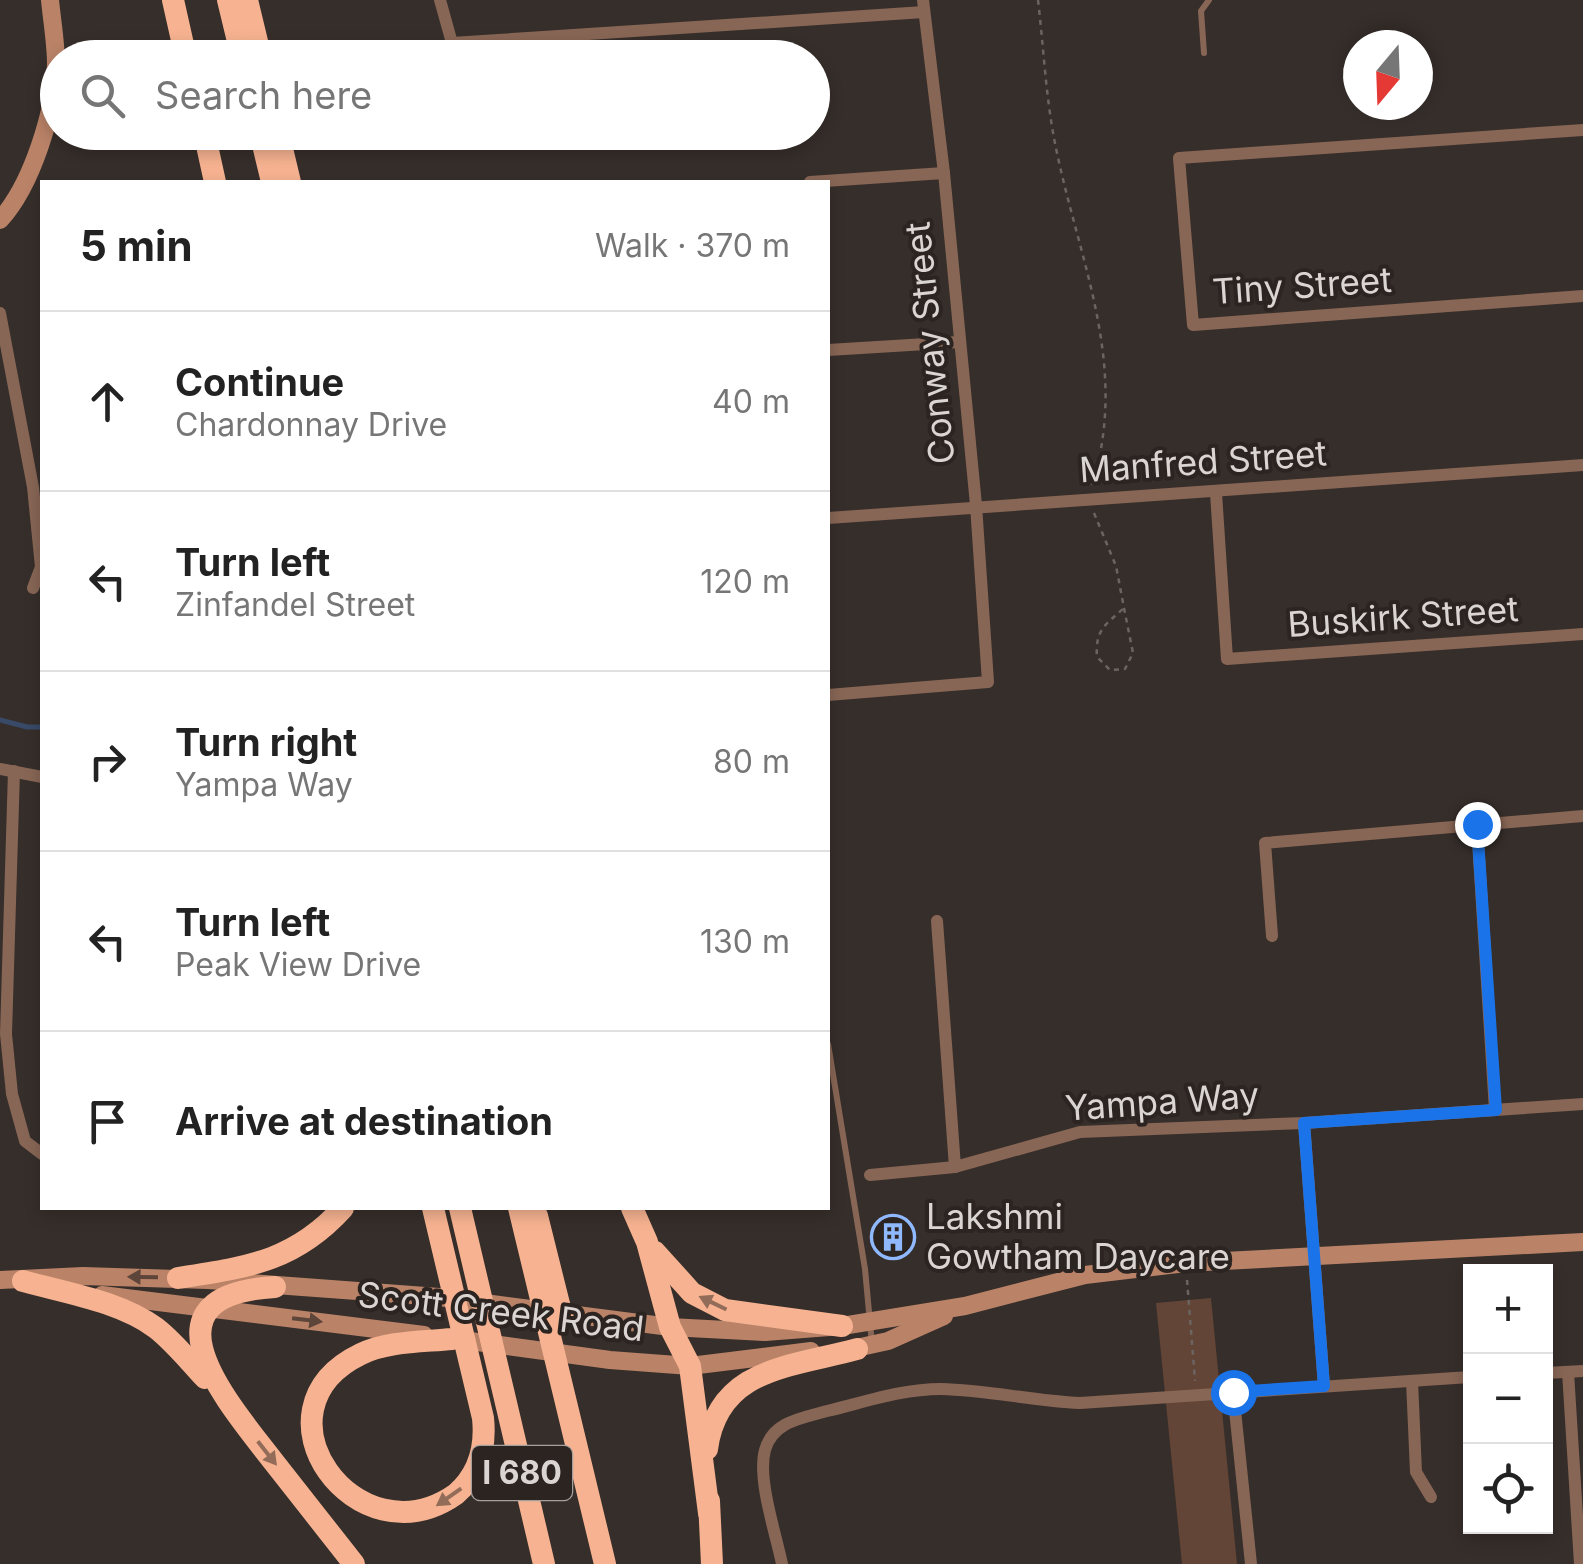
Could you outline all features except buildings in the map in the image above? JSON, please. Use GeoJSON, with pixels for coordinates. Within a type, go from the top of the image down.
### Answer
{"type":"FeatureCollection","features":[{"type":"Feature","properties":{"kind":"highway"},"geometry":{"type":"LineString","coordinates":[[172,0],[182,40]]}},
{"type":"Feature","properties":{"kind":"highway"},"geometry":{"type":"LineString","coordinates":[[228,0],[238,40]]}},
{"type":"Feature","properties":{"kind":"highway"},"geometry":{"type":"LineString","coordinates":[[247,0],[256,40]]}},
{"type":"Feature","properties":{"kind":"highway"},"geometry":{"type":"LineString","coordinates":[[208,150],[216,180]]}},
{"type":"Feature","properties":{"kind":"highway"},"geometry":{"type":"LineString","coordinates":[[264,150],[272,180]]}},
{"type":"Feature","properties":{"kind":"highway"},"geometry":{"type":"LineString","coordinates":[[282,150],[290,180]]}},
{"type":"Feature","properties":{"kind":"highway"},"geometry":{"type":"LineString","coordinates":[[178,1278],[243,1268],[283,1255],[317,1234],[340,1210]]}},
{"type":"Feature","properties":{"kind":"highway"},"geometry":{"type":"LineString","coordinates":[[433,1210],[483,1418],[483,1449],[471,1477],[450,1499],[418,1513],[382,1515],[348,1500],[322,1471],[314,1453],[313,1415],[323,1386],[344,1364],[375,1348],[452,1339]]}},
{"type":"Feature","properties":{"kind":"highway","name":"I 680"},"geometry":{"type":"LineString","coordinates":[[460,1210],[544,1564]]}},
{"type":"Feature","properties":{"kind":"highway","name":"I 680"},"geometry":{"type":"LineString","coordinates":[[520,1210],[544,1279],[621,1564]]}},
{"type":"Feature","properties":{"kind":"highway","name":"I 680"},"geometry":{"type":"LineString","coordinates":[[535,1210],[544,1279]]}},
{"type":"Feature","properties":{"kind":"highway"},"geometry":{"type":"LineString","coordinates":[[633,1210],[647,1242],[670,1327],[690,1366],[709,1513]]}},
{"type":"Feature","properties":{"kind":"highway"},"geometry":{"type":"LineString","coordinates":[[647,1242],[692,1292],[725,1310],[842,1326]]}},
{"type":"Feature","properties":{"kind":"highway"},"geometry":{"type":"LineString","coordinates":[[12,1280],[117,1309],[146,1322],[171,1341],[232,1408],[354,1564]]}},
{"type":"Feature","properties":{"kind":"highway"},"geometry":{"type":"LineString","coordinates":[[232,1408],[202,1358],[200,1332],[210,1309],[233,1293],[275,1287]]}},
{"type":"Feature","properties":{"kind":"highway"},"geometry":{"type":"LineString","coordinates":[[712,1564],[708,1440],[726,1400],[738,1388],[768,1371],[864,1348]]}},
{"type":"Feature","properties":{"kind":"highway","name":"I 680"},"geometry":{"type":"LineString","coordinates":[[572,1389],[605,1564]]}},
{"type":"Feature","properties":{"kind":"main road"},"geometry":{"type":"LineString","coordinates":[[50,0],[54,40]]}},
{"type":"Feature","properties":{"kind":"main road"},"geometry":{"type":"LineString","coordinates":[[0,220],[12,206],[40,143]]}},
{"type":"Feature","properties":{"kind":"main road","name":"Scott Creek Road"},"geometry":{"type":"LineString","coordinates":[[12,1280],[83,1276],[178,1278],[439,1297],[670,1327],[765,1332],[869,1322],[965,1306],[1085,1275],[1186,1263],[1583,1242]]}},
{"type":"Feature","properties":{"kind":"main road","name":"Scott Creek Road"},"geometry":{"type":"LineString","coordinates":[[12,1280],[90,1294],[610,1360],[690,1366],[805,1351],[864,1348],[902,1336],[965,1306]]}},
{"type":"Feature","properties":{"kind":"street"},"geometry":{"type":"LineString","coordinates":[[440,0],[451,40]]}},
{"type":"Feature","properties":{"kind":"street"},"geometry":{"type":"LineString","coordinates":[[502,40],[924,6]]}},
{"type":"Feature","properties":{"kind":"street","name":"Conway Street"},"geometry":{"type":"LineString","coordinates":[[830,695],[988,682],[976,505],[924,6]]}},
{"type":"Feature","properties":{"kind":"street","name":"Tiny Street"},"geometry":{"type":"LineString","coordinates":[[1583,130],[1179,158],[1192,325],[1583,296]]}},
{"type":"Feature","properties":{"kind":"street"},"geometry":{"type":"LineString","coordinates":[[830,181],[944,172]]}},
{"type":"Feature","properties":{"kind":"street"},"geometry":{"type":"LineString","coordinates":[[0,313],[33,487],[40,567],[33,588]]}},
{"type":"Feature","properties":{"kind":"street"},"geometry":{"type":"LineString","coordinates":[[830,350],[959,342]]}},
{"type":"Feature","properties":{"kind":"street","name":"Manfred Street"},"geometry":{"type":"LineString","coordinates":[[830,518],[1583,465]]}},
{"type":"Feature","properties":{"kind":"street","name":"Buskirk Street"},"geometry":{"type":"LineString","coordinates":[[1216,493],[1227,659],[1583,634]]}},
{"type":"Feature","properties":{"kind":"street"},"geometry":{"type":"LineString","coordinates":[[40,777],[7,770],[8,1064],[25,1141],[40,1152]]}},
{"type":"Feature","properties":{"kind":"street"},"geometry":{"type":"LineString","coordinates":[[1272,936],[1264,842],[1583,816]]}},
{"type":"Feature","properties":{"kind":"street"},"geometry":{"type":"LineString","coordinates":[[1477,824],[1496,1110]]}},
{"type":"Feature","properties":{"kind":"street"},"geometry":{"type":"LineString","coordinates":[[937,921],[956,1167]]}},
{"type":"Feature","properties":{"kind":"street","name":"Yampa Way"},"geometry":{"type":"LineString","coordinates":[[870,1175],[956,1167],[1080,1132],[1304,1123],[1583,1104]]}},
{"type":"Feature","properties":{"kind":"street"},"geometry":{"type":"LineString","coordinates":[[1304,1123],[1324,1386]]}},
{"type":"Feature","properties":{"kind":"street"},"geometry":{"type":"LineString","coordinates":[[1553,1373],[1583,1371]]}},
{"type":"Feature","properties":{"kind":"street"},"geometry":{"type":"LineString","coordinates":[[1568,1372],[1580,1564]]}},
{"type":"Feature","properties":{"kind":"street"},"geometry":{"type":"LineString","coordinates":[[782,1564],[764,1474],[765,1449],[777,1428],[796,1419],[902,1392],[984,1392],[1047,1402],[1126,1401],[1463,1377]]}},
{"type":"Feature","properties":{"kind":"street"},"geometry":{"type":"LineString","coordinates":[[1412,1381],[1416,1472],[1431,1497]]}},
{"type":"Feature","properties":{"kind":"street"},"geometry":{"type":"LineString","coordinates":[[1233,1392],[1250,1564]]}},
{"type":"Feature","properties":{"kind":"lane"},"geometry":{"type":"LineString","coordinates":[[1204,53],[1201,11],[1209,0]]}},
{"type":"Feature","properties":{"kind":"lane"},"geometry":{"type":"LineString","coordinates":[[830,1056],[865,1269],[869,1322],[864,1348]]}},
{"type":"Feature","properties":{"kind":"path"},"geometry":{"type":"LineString","coordinates":[[1038,0],[1055,148],[1092,281],[1104,356],[1106,415],[1092,485],[1094,520],[1116,566],[1133,653],[1125,668],[1110,670],[1097,657],[1096,638],[1124,608]]}},
{"type":"Feature","properties":{"kind":"path"},"geometry":{"type":"LineString","coordinates":[[1186,1263],[1196,1394]]}},
{"type":"Feature","properties":{"kind":"shaded area"},"geometry":{"type":"Polygon","coordinates":[[[1211,1298],[1237,1564],[1182,1564],[1156,1303],[1211,1298]]]}},
{"type":"Feature","properties":{"kind":"waterway"},"geometry":{"type":"LineString","coordinates":[[0,720],[40,727]]}},
{"type":"Feature","properties":{"kind":"place","name":"Lakshmi Gowtham Daycare"},"geometry":{"type":"Point","coordinates":[893,1237]}},
{"type":"Feature","properties":{"kind":"route"},"geometry":{"type":"LineString","coordinates":[[1233,1392],[1324,1386],[1304,1123],[1496,1110],[1477,824]]}}]}
